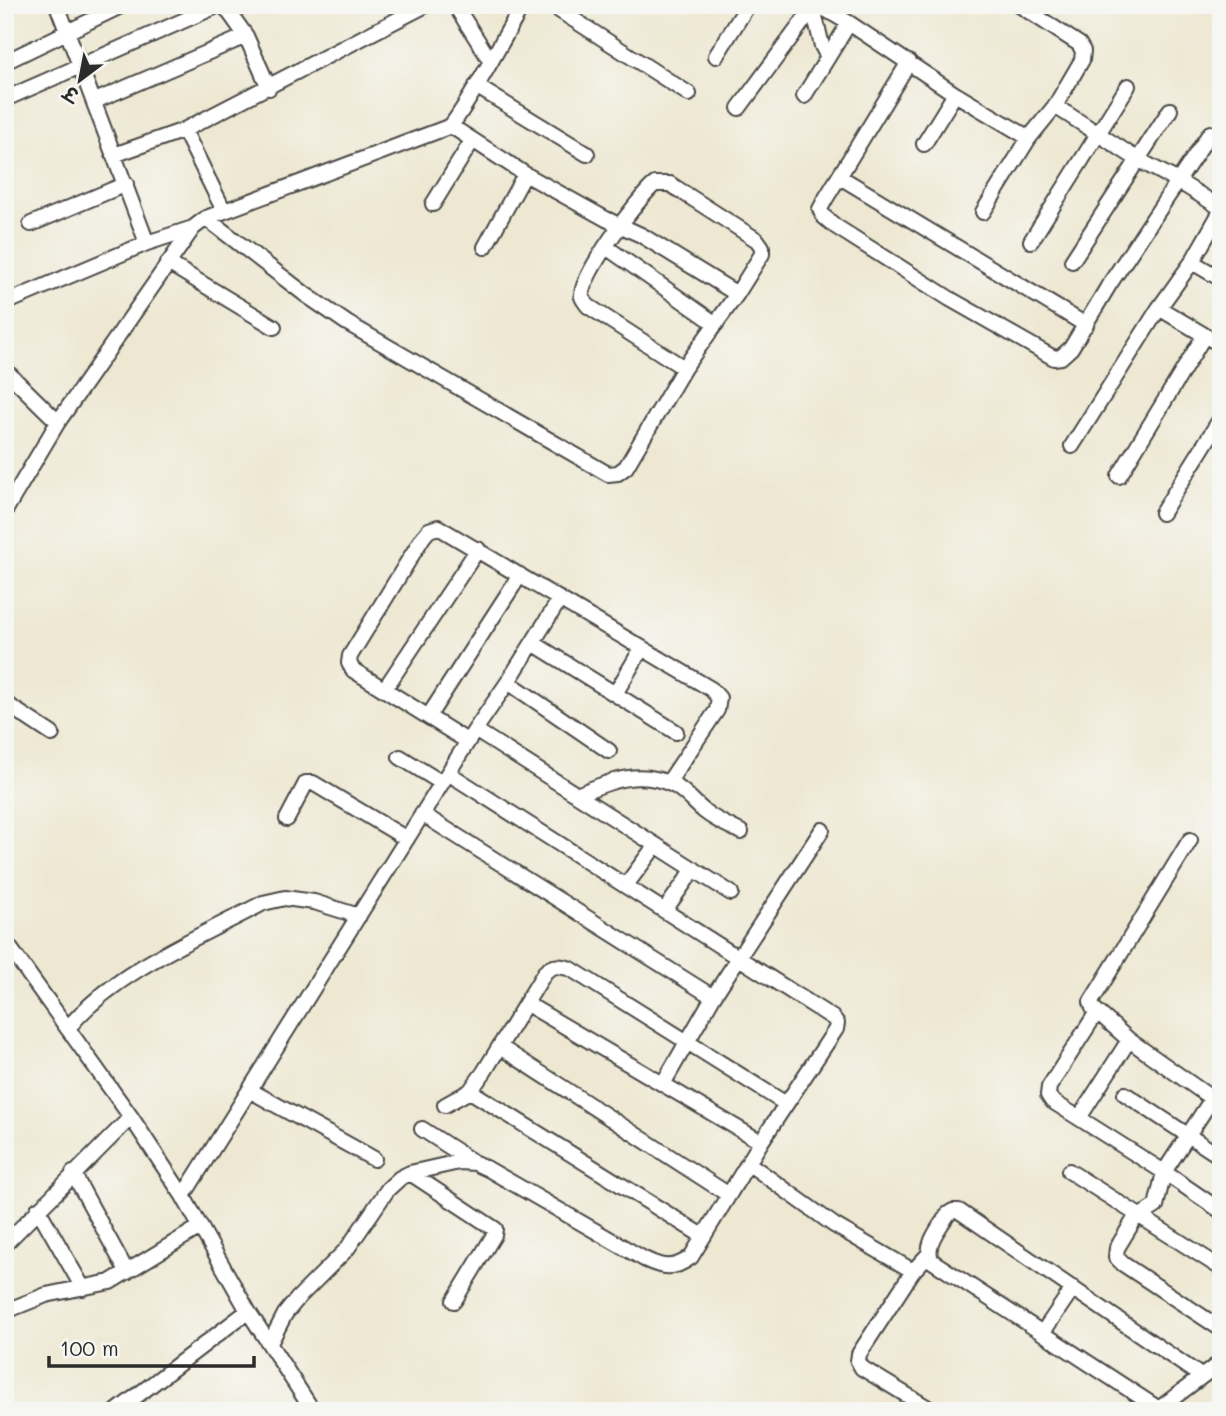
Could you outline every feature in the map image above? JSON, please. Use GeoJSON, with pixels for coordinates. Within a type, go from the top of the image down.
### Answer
{"type":"FeatureCollection","features":[{"type":"Feature","properties":{"kind":"street"},"geometry":{"type":"LineString","coordinates":[[57,5],[147,243]]}},
{"type":"Feature","properties":{"kind":"street"},"geometry":{"type":"LineString","coordinates":[[5,62],[123,5]]}},
{"type":"Feature","properties":{"kind":"street"},"geometry":{"type":"LineString","coordinates":[[5,99],[222,5],[246,36],[269,88]]}},
{"type":"Feature","properties":{"kind":"street"},"geometry":{"type":"LineString","coordinates":[[114,155],[184,130],[426,5]]}},
{"type":"Feature","properties":{"kind":"street"},"geometry":{"type":"LineString","coordinates":[[455,5],[490,60]]}},
{"type":"Feature","properties":{"kind":"street"},"geometry":{"type":"LineString","coordinates":[[5,511],[58,422],[194,228],[206,218],[451,126],[523,5]]}},
{"type":"Feature","properties":{"kind":"street"},"geometry":{"type":"LineString","coordinates":[[551,5],[689,94]]}},
{"type":"Feature","properties":{"kind":"street"},"geometry":{"type":"LineString","coordinates":[[716,56],[748,5]]}},
{"type":"Feature","properties":{"kind":"street"},"geometry":{"type":"LineString","coordinates":[[983,212],[1029,138],[1055,106],[1082,60],[1083,51],[1079,44],[1019,5]]}},
{"type":"Feature","properties":{"kind":"street"},"geometry":{"type":"LineString","coordinates":[[822,7],[955,94],[1029,138]]}},
{"type":"Feature","properties":{"kind":"street"},"geometry":{"type":"LineString","coordinates":[[822,7],[822,46],[828,57]]}},
{"type":"Feature","properties":{"kind":"street"},"geometry":{"type":"LineString","coordinates":[[739,108],[822,7]]}},
{"type":"Feature","properties":{"kind":"street"},"geometry":{"type":"LineString","coordinates":[[804,96],[849,23]]}},
{"type":"Feature","properties":{"kind":"street"},"geometry":{"type":"LineString","coordinates":[[95,101],[246,36]]}},
{"type":"Feature","properties":{"kind":"street"},"geometry":{"type":"LineString","coordinates":[[909,62],[820,209],[823,216],[950,299],[1054,358],[1067,354],[1109,285],[1210,133]]}},
{"type":"Feature","properties":{"kind":"street"},"geometry":{"type":"LineString","coordinates":[[476,86],[587,154]]}},
{"type":"Feature","properties":{"kind":"street"},"geometry":{"type":"LineString","coordinates":[[1031,241],[1128,86]]}},
{"type":"Feature","properties":{"kind":"street"},"geometry":{"type":"LineString","coordinates":[[924,144],[955,94]]}},
{"type":"Feature","properties":{"kind":"street"},"geometry":{"type":"LineString","coordinates":[[1055,106],[1221,209],[1192,262],[1159,308],[1072,446]]}},
{"type":"Feature","properties":{"kind":"street"},"geometry":{"type":"LineString","coordinates":[[1072,261],[1170,110]]}},
{"type":"Feature","properties":{"kind":"street"},"geometry":{"type":"LineString","coordinates":[[451,126],[525,174],[641,235],[737,294]]}},
{"type":"Feature","properties":{"kind":"street"},"geometry":{"type":"LineString","coordinates":[[184,130],[224,211]]}},
{"type":"Feature","properties":{"kind":"street"},"geometry":{"type":"LineString","coordinates":[[433,204],[472,141]]}},
{"type":"Feature","properties":{"kind":"street"},"geometry":{"type":"LineString","coordinates":[[485,247],[525,174]]}},
{"type":"Feature","properties":{"kind":"street"},"geometry":{"type":"LineString","coordinates":[[840,177],[1086,326]]}},
{"type":"Feature","properties":{"kind":"street"},"geometry":{"type":"LineString","coordinates":[[31,224],[126,184]]}},
{"type":"Feature","properties":{"kind":"street"},"geometry":{"type":"LineString","coordinates":[[206,218],[347,323],[608,474],[618,473],[626,467],[684,368],[760,260],[762,247],[757,240],[670,184],[655,184],[644,192],[606,247],[583,287],[582,297],[588,306],[684,368]]}},
{"type":"Feature","properties":{"kind":"street"},"geometry":{"type":"LineString","coordinates":[[5,303],[147,243],[194,228]]}},
{"type":"Feature","properties":{"kind":"street"},"geometry":{"type":"LineString","coordinates":[[606,247],[716,324]]}},
{"type":"Feature","properties":{"kind":"street"},"geometry":{"type":"LineString","coordinates":[[1192,262],[1221,279]]}},
{"type":"Feature","properties":{"kind":"street"},"geometry":{"type":"LineString","coordinates":[[168,263],[274,327]]}},
{"type":"Feature","properties":{"kind":"street"},"geometry":{"type":"LineString","coordinates":[[1159,308],[1221,345]]}},
{"type":"Feature","properties":{"kind":"street"},"geometry":{"type":"LineString","coordinates":[[1119,476],[1205,335]]}},
{"type":"Feature","properties":{"kind":"street"},"geometry":{"type":"LineString","coordinates":[[5,370],[58,422]]}},
{"type":"Feature","properties":{"kind":"street"},"geometry":{"type":"LineString","coordinates":[[1162,513],[1221,418]]}},
{"type":"Feature","properties":{"kind":"street"},"geometry":{"type":"LineString","coordinates":[[668,783],[717,710],[719,698],[711,689],[478,549],[438,527],[429,530],[349,656],[353,670],[428,717],[471,736],[577,794],[731,893]]}},
{"type":"Feature","properties":{"kind":"street"},"geometry":{"type":"LineString","coordinates":[[384,690],[478,549]]}},
{"type":"Feature","properties":{"kind":"street"},"geometry":{"type":"LineString","coordinates":[[428,717],[520,575]]}},
{"type":"Feature","properties":{"kind":"street"},"geometry":{"type":"LineString","coordinates":[[183,1195],[560,599]]}},
{"type":"Feature","properties":{"kind":"street"},"geometry":{"type":"LineString","coordinates":[[533,643],[676,732]]}},
{"type":"Feature","properties":{"kind":"street"},"geometry":{"type":"LineString","coordinates":[[615,694],[642,648]]}},
{"type":"Feature","properties":{"kind":"street"},"geometry":{"type":"LineString","coordinates":[[508,682],[610,751]]}},
{"type":"Feature","properties":{"kind":"street"},"geometry":{"type":"LineString","coordinates":[[5,703],[52,734]]}},
{"type":"Feature","properties":{"kind":"street"},"geometry":{"type":"LineString","coordinates":[[400,757],[445,778],[626,886],[837,1023],[832,1035],[761,1142],[691,1257],[672,1268],[660,1266],[475,1163],[422,1129]]}},
{"type":"Feature","properties":{"kind":"street"},"geometry":{"type":"LineString","coordinates":[[577,794],[623,777],[640,776],[668,783],[682,791],[710,816],[741,832]]}},
{"type":"Feature","properties":{"kind":"street"},"geometry":{"type":"LineString","coordinates":[[287,819],[302,788],[306,783],[313,783],[407,839]]}},
{"type":"Feature","properties":{"kind":"street"},"geometry":{"type":"LineString","coordinates":[[422,814],[713,997]]}},
{"type":"Feature","properties":{"kind":"street"},"geometry":{"type":"LineString","coordinates":[[663,1084],[713,997],[822,830]]}},
{"type":"Feature","properties":{"kind":"street"},"geometry":{"type":"LineString","coordinates":[[1190,840],[1091,1002],[1093,1008],[1129,1040],[1217,1102]]}},
{"type":"Feature","properties":{"kind":"street"},"geometry":{"type":"LineString","coordinates":[[626,886],[656,845]]}},
{"type":"Feature","properties":{"kind":"street"},"geometry":{"type":"LineString","coordinates":[[665,910],[694,869]]}},
{"type":"Feature","properties":{"kind":"street"},"geometry":{"type":"LineString","coordinates":[[68,1028],[84,1008],[123,978],[263,903],[285,898],[314,901],[359,916]]}},
{"type":"Feature","properties":{"kind":"street"},"geometry":{"type":"LineString","coordinates":[[5,941],[131,1117],[183,1195],[248,1311],[313,1411]]}},
{"type":"Feature","properties":{"kind":"street"},"geometry":{"type":"LineString","coordinates":[[445,1105],[470,1091],[545,972],[550,967],[559,965],[570,969],[786,1104]]}},
{"type":"Feature","properties":{"kind":"street"},"geometry":{"type":"LineString","coordinates":[[527,1004],[761,1142]]}},
{"type":"Feature","properties":{"kind":"street"},"geometry":{"type":"LineString","coordinates":[[1097,1012],[1049,1087],[1048,1095],[1052,1101],[1221,1211]]}},
{"type":"Feature","properties":{"kind":"street"},"geometry":{"type":"LineString","coordinates":[[1079,1118],[1129,1040]]}},
{"type":"Feature","properties":{"kind":"street"},"geometry":{"type":"LineString","coordinates":[[500,1047],[729,1195]]}},
{"type":"Feature","properties":{"kind":"street"},"geometry":{"type":"LineString","coordinates":[[1221,1086],[1217,1102],[1186,1136],[1164,1172],[1156,1206],[1134,1220],[1116,1248],[1116,1257],[1123,1264],[1221,1329]]}},
{"type":"Feature","properties":{"kind":"street"},"geometry":{"type":"LineString","coordinates":[[251,1091],[374,1159]]}},
{"type":"Feature","properties":{"kind":"street"},"geometry":{"type":"LineString","coordinates":[[470,1091],[703,1236]]}},
{"type":"Feature","properties":{"kind":"street"},"geometry":{"type":"LineString","coordinates":[[1125,1094],[1221,1157]]}},
{"type":"Feature","properties":{"kind":"street"},"geometry":{"type":"LineString","coordinates":[[5,1244],[131,1117]]}},
{"type":"Feature","properties":{"kind":"street"},"geometry":{"type":"LineString","coordinates":[[271,1343],[285,1314],[347,1250],[388,1189],[410,1173],[459,1162],[475,1163]]}},
{"type":"Feature","properties":{"kind":"street"},"geometry":{"type":"LineString","coordinates":[[748,1163],[834,1225],[913,1271]]}},
{"type":"Feature","properties":{"kind":"street"},"geometry":{"type":"LineString","coordinates":[[1069,1171],[1221,1268]]}},
{"type":"Feature","properties":{"kind":"street"},"geometry":{"type":"LineString","coordinates":[[73,1173],[127,1272]]}},
{"type":"Feature","properties":{"kind":"street"},"geometry":{"type":"LineString","coordinates":[[410,1173],[495,1229],[494,1235],[454,1301]]}},
{"type":"Feature","properties":{"kind":"street"},"geometry":{"type":"LineString","coordinates":[[38,1209],[83,1288]]}},
{"type":"Feature","properties":{"kind":"street"},"geometry":{"type":"LineString","coordinates":[[933,1411],[862,1368],[858,1361],[859,1354],[913,1271],[928,1255],[929,1246],[948,1214],[953,1211],[959,1211],[1201,1377]]}},
{"type":"Feature","properties":{"kind":"street"},"geometry":{"type":"LineString","coordinates":[[5,1307],[11,1309],[46,1295],[110,1282],[200,1227]]}},
{"type":"Feature","properties":{"kind":"street"},"geometry":{"type":"LineString","coordinates":[[928,1255],[939,1267],[1043,1332],[1157,1410],[1221,1362]]}},
{"type":"Feature","properties":{"kind":"street"},"geometry":{"type":"LineString","coordinates":[[1043,1332],[1073,1288]]}},
{"type":"Feature","properties":{"kind":"street"},"geometry":{"type":"LineString","coordinates":[[126,1409],[248,1311]]}}]}
